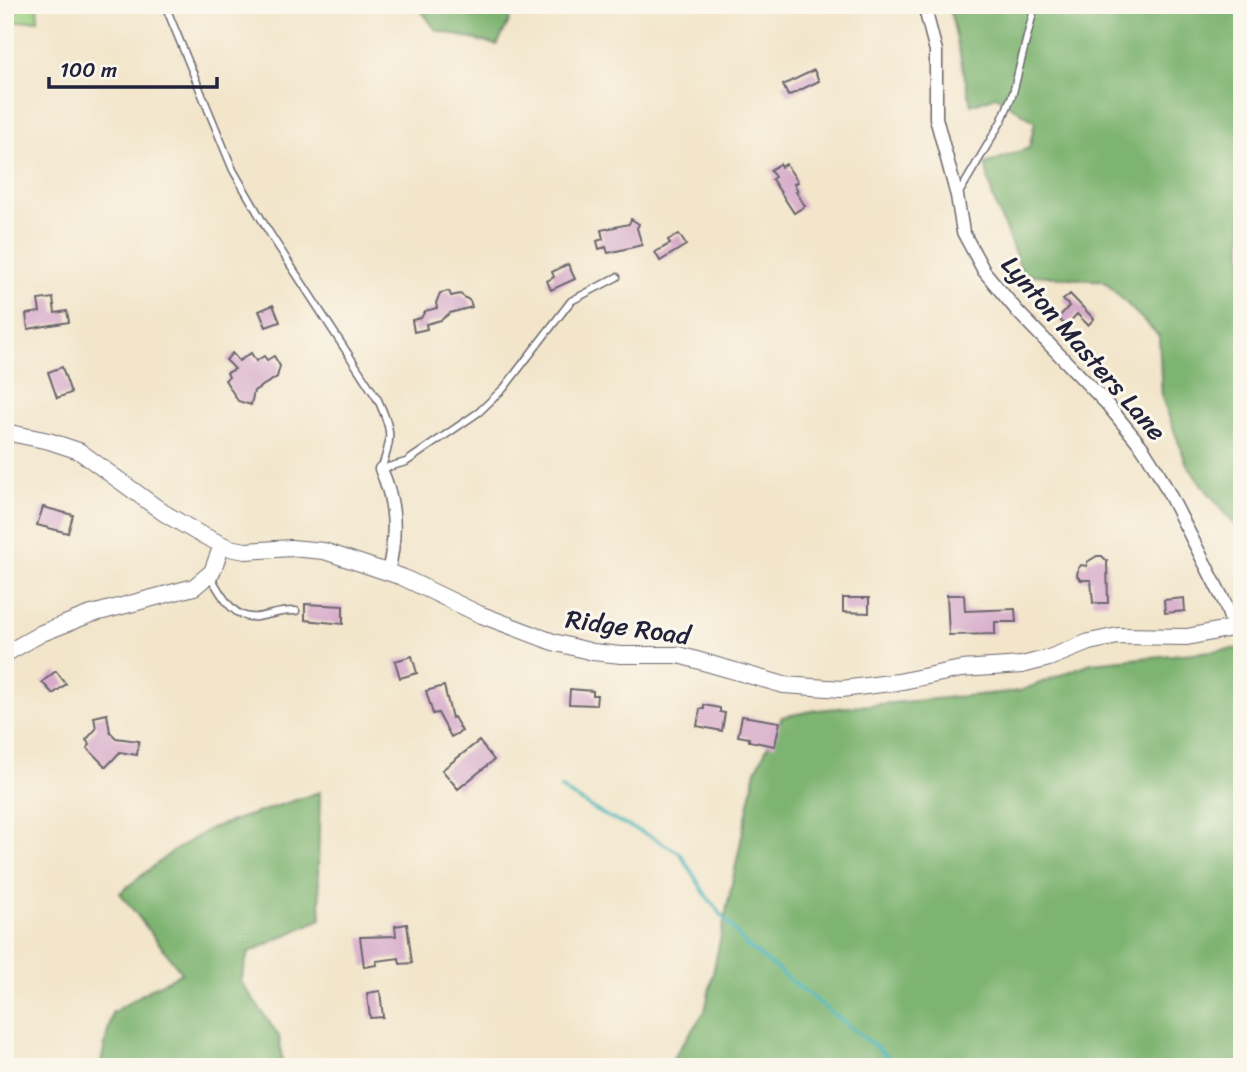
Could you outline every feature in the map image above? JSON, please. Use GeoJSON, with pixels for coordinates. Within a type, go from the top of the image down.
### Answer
{"type":"FeatureCollection","features":[{"type":"Feature","properties":{"kind":"street","name":"Lynton Masters Lane"},"geometry":{"type":"LineString","coordinates":[[924,5],[936,51],[936,118],[957,197],[963,232],[985,271],[1018,312],[1126,426],[1158,472],[1237,626]]}},
{"type":"Feature","properties":{"kind":"street","name":"Ridge Road"},"geometry":{"type":"LineString","coordinates":[[5,432],[50,441],[79,451],[164,513],[222,545],[246,551],[312,549],[388,572],[478,614],[553,642],[593,652],[679,655],[784,685],[842,689],[898,682],[961,669],[1023,665],[1089,642],[1118,636],[1186,636],[1237,626]]}},
{"type":"Feature","properties":{"kind":"street"},"geometry":{"type":"LineString","coordinates":[[381,469],[390,490],[395,520],[388,572]]}},
{"type":"Feature","properties":{"kind":"street"},"geometry":{"type":"LineString","coordinates":[[5,654],[27,640],[64,624],[116,607],[187,590],[210,576],[218,562],[222,545]]}},
{"type":"Feature","properties":{"kind":"lane"},"geometry":{"type":"LineString","coordinates":[[165,5],[233,170],[267,229],[378,400],[388,422],[390,444],[381,469]]}},
{"type":"Feature","properties":{"kind":"lane"},"geometry":{"type":"LineString","coordinates":[[957,197],[1002,120],[1013,93],[1035,5]]}},
{"type":"Feature","properties":{"kind":"lane"},"geometry":{"type":"LineString","coordinates":[[381,469],[406,462],[479,412],[504,388],[571,301],[617,277]]}},
{"type":"Feature","properties":{"kind":"lane"},"geometry":{"type":"LineString","coordinates":[[210,576],[228,605],[246,617],[255,618],[278,611],[296,611]]}},
{"type":"Feature","properties":{"kind":"green space"},"geometry":{"type":"Polygon","coordinates":[[[5,5],[37,5],[38,20],[5,23],[5,5]]]}},
{"type":"Feature","properties":{"kind":"green space"},"geometry":{"type":"Polygon","coordinates":[[[417,5],[505,5],[510,19],[497,45],[436,30],[417,5]]]}},
{"type":"Feature","properties":{"kind":"green space"},"geometry":{"type":"Polygon","coordinates":[[[949,5],[1242,5],[1242,533],[1186,462],[1162,398],[1159,336],[1104,281],[1023,274],[993,198],[985,164],[1029,148],[1035,122],[996,96],[971,105],[949,5]]]}},
{"type":"Feature","properties":{"kind":"green space"},"geometry":{"type":"Polygon","coordinates":[[[1242,648],[1242,1067],[667,1067],[705,1011],[756,770],[782,717],[817,710],[1020,691],[1091,663],[1242,648]]]}},
{"type":"Feature","properties":{"kind":"green space"},"geometry":{"type":"Polygon","coordinates":[[[320,792],[318,868],[321,919],[248,953],[241,982],[279,1036],[283,1067],[100,1067],[112,1013],[182,973],[120,893],[169,854],[211,828],[320,792]]]}},
{"type":"Feature","properties":{"kind":"building"},"geometry":{"type":"Polygon","coordinates":[[[814,70],[819,81],[788,96],[783,85],[814,70]]]}},
{"type":"Feature","properties":{"kind":"building"},"geometry":{"type":"Polygon","coordinates":[[[780,164],[781,167],[786,164],[798,182],[794,184],[798,191],[796,192],[805,206],[794,213],[772,179],[775,177],[770,170],[780,164]]]}},
{"type":"Feature","properties":{"kind":"building"},"geometry":{"type":"Polygon","coordinates":[[[631,219],[639,224],[637,228],[642,245],[608,253],[606,247],[599,249],[597,241],[603,239],[601,230],[629,224],[631,219]]]}},
{"type":"Feature","properties":{"kind":"building"},"geometry":{"type":"Polygon","coordinates":[[[679,234],[686,245],[660,261],[655,252],[670,244],[668,240],[679,234]]]}},
{"type":"Feature","properties":{"kind":"building"},"geometry":{"type":"Polygon","coordinates":[[[568,264],[575,279],[551,290],[547,281],[554,277],[552,272],[568,264]]]}},
{"type":"Feature","properties":{"kind":"building"},"geometry":{"type":"Polygon","coordinates":[[[449,291],[451,296],[460,294],[470,301],[472,307],[450,313],[441,320],[426,324],[427,329],[414,332],[412,320],[421,318],[425,311],[437,308],[440,293],[449,291]]]}},
{"type":"Feature","properties":{"kind":"building"},"geometry":{"type":"Polygon","coordinates":[[[1070,294],[1094,319],[1088,325],[1077,314],[1066,326],[1058,318],[1069,306],[1063,300],[1070,294]]]}},
{"type":"Feature","properties":{"kind":"building"},"geometry":{"type":"Polygon","coordinates":[[[53,298],[55,313],[67,311],[69,322],[28,329],[26,314],[40,312],[38,300],[53,298]]]}},
{"type":"Feature","properties":{"kind":"building"},"geometry":{"type":"Polygon","coordinates":[[[273,305],[280,322],[266,327],[259,311],[273,305]]]}},
{"type":"Feature","properties":{"kind":"building"},"geometry":{"type":"Polygon","coordinates":[[[232,353],[239,361],[251,353],[256,361],[264,356],[267,360],[274,356],[280,366],[277,377],[254,391],[251,405],[238,401],[225,380],[229,377],[227,373],[235,369],[226,360],[232,353]]]}},
{"type":"Feature","properties":{"kind":"building"},"geometry":{"type":"Polygon","coordinates":[[[62,367],[71,393],[57,398],[48,372],[62,367]]]}},
{"type":"Feature","properties":{"kind":"building"},"geometry":{"type":"Polygon","coordinates":[[[43,507],[73,515],[68,533],[37,525],[43,507]]]}},
{"type":"Feature","properties":{"kind":"building"},"geometry":{"type":"Polygon","coordinates":[[[1102,556],[1107,561],[1108,603],[1093,603],[1091,580],[1081,580],[1077,576],[1081,565],[1087,566],[1087,562],[1102,556]]]}},
{"type":"Feature","properties":{"kind":"building"},"geometry":{"type":"Polygon","coordinates":[[[947,595],[964,595],[965,611],[1015,609],[1016,622],[995,622],[995,634],[949,635],[947,595]]]}},
{"type":"Feature","properties":{"kind":"building"},"geometry":{"type":"Polygon","coordinates":[[[843,598],[869,598],[869,613],[843,612],[843,598]]]}},
{"type":"Feature","properties":{"kind":"building"},"geometry":{"type":"Polygon","coordinates":[[[1184,598],[1185,611],[1165,613],[1164,600],[1184,598]]]}},
{"type":"Feature","properties":{"kind":"building"},"geometry":{"type":"Polygon","coordinates":[[[305,604],[343,606],[343,624],[305,620],[305,604]]]}},
{"type":"Feature","properties":{"kind":"building"},"geometry":{"type":"Polygon","coordinates":[[[412,656],[417,673],[400,678],[395,661],[412,656]]]}},
{"type":"Feature","properties":{"kind":"building"},"geometry":{"type":"Polygon","coordinates":[[[56,671],[66,684],[53,694],[42,682],[56,671]]]}},
{"type":"Feature","properties":{"kind":"building"},"geometry":{"type":"Polygon","coordinates":[[[444,686],[452,718],[454,717],[462,731],[451,737],[438,713],[433,714],[426,691],[444,686]]]}},
{"type":"Feature","properties":{"kind":"building"},"geometry":{"type":"Polygon","coordinates":[[[570,689],[593,691],[593,695],[597,695],[596,705],[569,704],[570,689]]]}},
{"type":"Feature","properties":{"kind":"building"},"geometry":{"type":"Polygon","coordinates":[[[704,705],[720,708],[720,712],[725,713],[722,731],[697,726],[700,709],[704,709],[704,705]]]}},
{"type":"Feature","properties":{"kind":"building"},"geometry":{"type":"Polygon","coordinates":[[[107,714],[110,732],[116,738],[139,741],[137,755],[120,752],[106,767],[87,748],[90,745],[86,740],[96,729],[94,717],[107,714]]]}},
{"type":"Feature","properties":{"kind":"building"},"geometry":{"type":"Polygon","coordinates":[[[742,716],[780,722],[775,746],[738,736],[742,716]]]}},
{"type":"Feature","properties":{"kind":"building"},"geometry":{"type":"Polygon","coordinates":[[[479,741],[494,760],[458,789],[442,770],[479,741]]]}},
{"type":"Feature","properties":{"kind":"building"},"geometry":{"type":"Polygon","coordinates":[[[407,924],[412,963],[400,964],[399,958],[376,961],[377,965],[364,967],[360,937],[396,936],[395,926],[407,924]]]}},
{"type":"Feature","properties":{"kind":"building"},"geometry":{"type":"Polygon","coordinates":[[[380,991],[383,1017],[370,1018],[367,993],[380,991]]]}},
{"type":"Feature","properties":{"kind":"waterway"},"geometry":{"type":"LineString","coordinates":[[560,788],[602,814],[680,853],[707,897],[746,945],[901,1067]]}}]}
